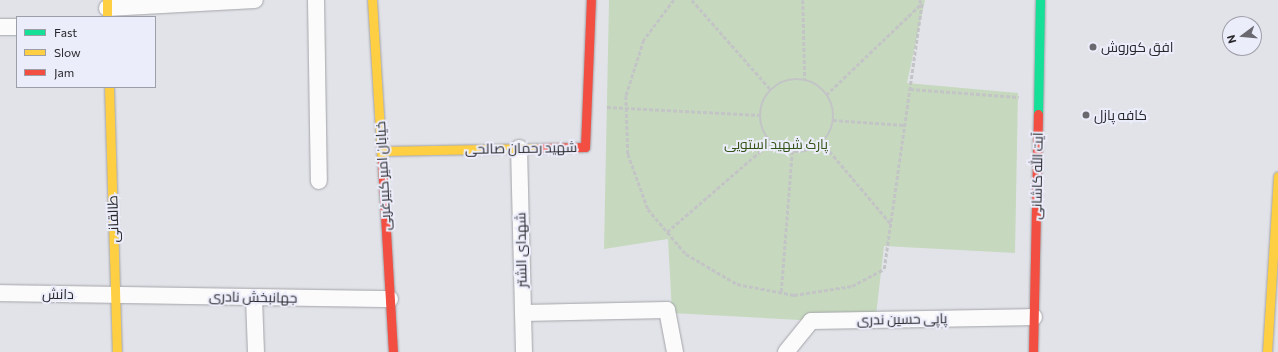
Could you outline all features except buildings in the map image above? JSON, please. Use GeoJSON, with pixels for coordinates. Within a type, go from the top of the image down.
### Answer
{"type":"FeatureCollection","features":[{"type":"Feature","properties":{"kind":"street"},"geometry":{"type":"LineString","coordinates":[[107,8],[207,1],[255,0]]}},
{"type":"Feature","properties":{"kind":"street"},"geometry":{"type":"LineString","coordinates":[[316,0],[319,181]]}},
{"type":"Feature","properties":{"kind":"street","name":"خیابان امیر کبیرغربی"},"geometry":{"type":"LineString","coordinates":[[372,0],[393,352]]}},
{"type":"Feature","properties":{"kind":"street","name":"شهید رحمان صالحی"},"geometry":{"type":"LineString","coordinates":[[381,151],[585,147],[591,0]]}},
{"type":"Feature","properties":{"kind":"street","name":"آیت الله کاشانی"},"geometry":{"type":"LineString","coordinates":[[1033,352],[1040,0]]}},
{"type":"Feature","properties":{"kind":"street"},"geometry":{"type":"LineString","coordinates":[[0,27],[16,27]]}},
{"type":"Feature","properties":{"kind":"street","name":"طالقانی"},"geometry":{"type":"LineString","coordinates":[[109,88],[117,352]]}},
{"type":"Feature","properties":{"kind":"street","name":"شهدای الشتر"},"geometry":{"type":"LineString","coordinates":[[519,148],[524,352]]}},
{"type":"Feature","properties":{"kind":"street"},"geometry":{"type":"LineString","coordinates":[[1267,352],[1278,176]]}},
{"type":"Feature","properties":{"kind":"street","name":"دانش"},"geometry":{"type":"LineString","coordinates":[[0,292],[116,295]]}},
{"type":"Feature","properties":{"kind":"street","name":"جهانبخش نادری"},"geometry":{"type":"LineString","coordinates":[[116,295],[390,299]]}},
{"type":"Feature","properties":{"kind":"street"},"geometry":{"type":"LineString","coordinates":[[254,298],[256,352]]}},
{"type":"Feature","properties":{"kind":"street"},"geometry":{"type":"LineString","coordinates":[[523,313],[667,310],[675,352]]}},
{"type":"Feature","properties":{"kind":"street","name":"پاپی حسین ندری"},"geometry":{"type":"LineString","coordinates":[[786,352],[811,321],[1034,317]]}},
{"type":"Feature","properties":{"kind":"path"},"geometry":{"type":"LineString","coordinates":[[674,0],[644,40],[626,96],[628,154],[648,209],[686,254],[737,284],[794,295],[852,286],[884,269],[922,3]]}},
{"type":"Feature","properties":{"kind":"path"},"geometry":{"type":"LineString","coordinates":[[692,0],[771,90]]}},
{"type":"Feature","properties":{"kind":"path"},"geometry":{"type":"LineString","coordinates":[[803,0],[805,80]]}},
{"type":"Feature","properties":{"kind":"path"},"geometry":{"type":"LineString","coordinates":[[918,0],[922,3]]}},
{"type":"Feature","properties":{"kind":"path"},"geometry":{"type":"LineString","coordinates":[[826,95],[922,3]]}},
{"type":"Feature","properties":{"kind":"path"},"geometry":{"type":"LineString","coordinates":[[787,80],[805,80],[821,88],[833,108],[833,120],[830,132],[822,142],[812,149],[792,152],[771,142],[762,128],[760,116],[762,104],[771,90],[787,80]]}},
{"type":"Feature","properties":{"kind":"path"},"geometry":{"type":"LineString","coordinates":[[910,89],[1038,98]]}},
{"type":"Feature","properties":{"kind":"path"},"geometry":{"type":"LineString","coordinates":[[587,106],[760,116]]}},
{"type":"Feature","properties":{"kind":"path"},"geometry":{"type":"LineString","coordinates":[[833,120],[905,125]]}},
{"type":"Feature","properties":{"kind":"path"},"geometry":{"type":"LineString","coordinates":[[667,232],[771,142]]}},
{"type":"Feature","properties":{"kind":"path"},"geometry":{"type":"LineString","coordinates":[[822,142],[890,224]]}},
{"type":"Feature","properties":{"kind":"path"},"geometry":{"type":"LineString","coordinates":[[781,292],[792,152]]}},
{"type":"Feature","properties":{"kind":"green space","name":"پارک شهید استویی"},"geometry":{"type":"Polygon","coordinates":[[[609,0],[925,0],[907,83],[1018,93],[1015,253],[884,246],[875,324],[672,313],[668,239],[604,249],[609,0]]]}},
{"type":"Feature","properties":{"kind":"traffic: fast"},"geometry":{"type":"LineString","coordinates":[[1038,114],[1040,0]]}},
{"type":"Feature","properties":{"kind":"traffic: slow"},"geometry":{"type":"LineString","coordinates":[[107,0],[107,16]]}},
{"type":"Feature","properties":{"kind":"traffic: slow"},"geometry":{"type":"LineString","coordinates":[[372,0],[382,162]]}},
{"type":"Feature","properties":{"kind":"traffic: slow"},"geometry":{"type":"LineString","coordinates":[[109,88],[117,352]]}},
{"type":"Feature","properties":{"kind":"traffic: slow"},"geometry":{"type":"LineString","coordinates":[[381,151],[539,148]]}},
{"type":"Feature","properties":{"kind":"traffic: slow"},"geometry":{"type":"LineString","coordinates":[[1267,352],[1278,176]]}},
{"type":"Feature","properties":{"kind":"traffic: jam"},"geometry":{"type":"LineString","coordinates":[[539,148],[585,147],[591,0]]}},
{"type":"Feature","properties":{"kind":"traffic: jam"},"geometry":{"type":"LineString","coordinates":[[1033,352],[1038,114]]}},
{"type":"Feature","properties":{"kind":"traffic: jam"},"geometry":{"type":"LineString","coordinates":[[382,162],[393,352]]}},
{"type":"Feature","properties":{"kind":"place","name":"افق کوروش"},"geometry":{"type":"Point","coordinates":[1093,47]}},
{"type":"Feature","properties":{"kind":"place","name":"کافه پازل"},"geometry":{"type":"Point","coordinates":[1086,115]}}]}
